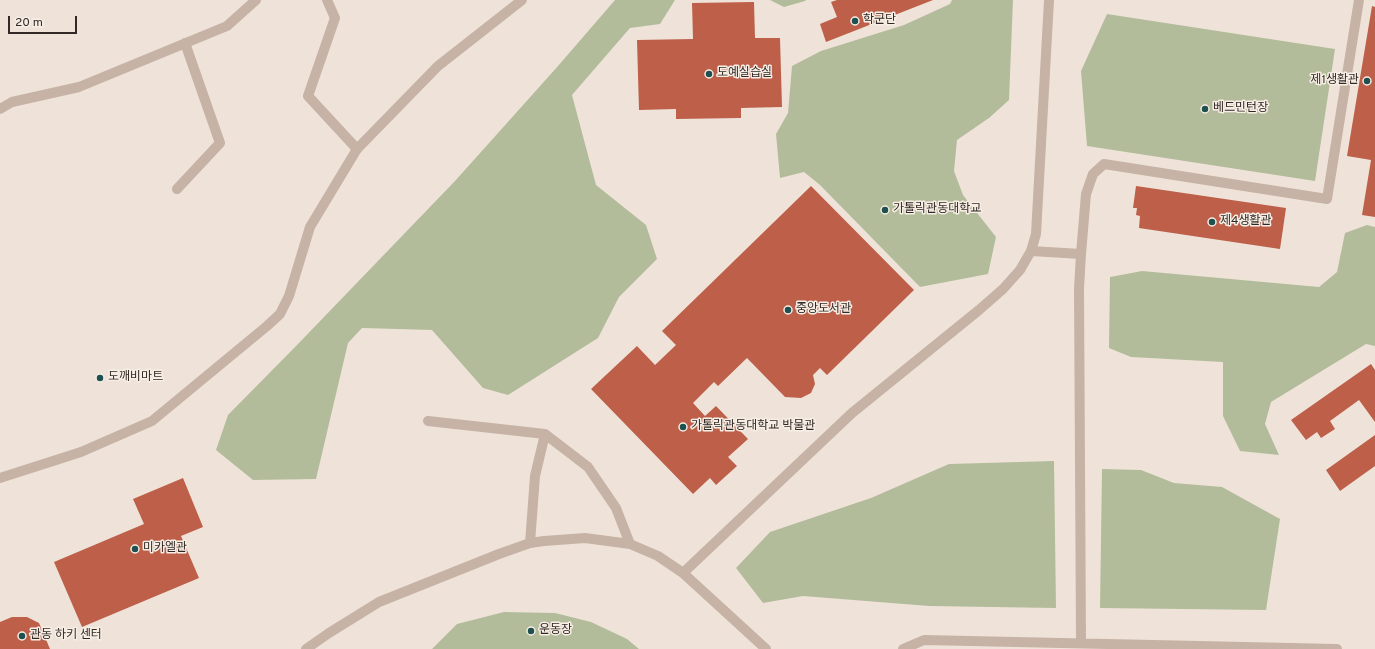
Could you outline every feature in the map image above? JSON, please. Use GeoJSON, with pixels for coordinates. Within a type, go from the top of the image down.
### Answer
{"type":"FeatureCollection","features":[{"type":"Feature","properties":{"kind":"street"},"geometry":{"type":"LineString","coordinates":[[0,109],[12,102],[79,87],[227,26],[256,0]]}},
{"type":"Feature","properties":{"kind":"street"},"geometry":{"type":"LineString","coordinates":[[327,0],[336,18],[308,96],[356,149]]}},
{"type":"Feature","properties":{"kind":"street"},"geometry":{"type":"LineString","coordinates":[[0,478],[82,452],[152,421],[267,326],[280,314],[289,296],[310,227],[356,149],[438,66],[522,0]]}},
{"type":"Feature","properties":{"kind":"street"},"geometry":{"type":"LineString","coordinates":[[683,573],[852,413],[979,310],[1003,289],[1020,270],[1031,251],[1036,234],[1049,0]]}},
{"type":"Feature","properties":{"kind":"street"},"geometry":{"type":"LineString","coordinates":[[1081,643],[1080,254],[1086,194],[1093,174],[1104,164],[1327,199],[1359,0]]}},
{"type":"Feature","properties":{"kind":"street"},"geometry":{"type":"LineString","coordinates":[[177,189],[220,143],[185,43]]}},
{"type":"Feature","properties":{"kind":"street"},"geometry":{"type":"LineString","coordinates":[[1031,251],[1080,254]]}},
{"type":"Feature","properties":{"kind":"street"},"geometry":{"type":"LineString","coordinates":[[428,421],[545,434],[588,467],[616,508],[630,544]]}},
{"type":"Feature","properties":{"kind":"street"},"geometry":{"type":"LineString","coordinates":[[530,543],[534,476],[545,434]]}},
{"type":"Feature","properties":{"kind":"street"},"geometry":{"type":"LineString","coordinates":[[306,649],[379,602],[499,554],[530,543],[585,538],[630,544],[658,556],[683,573],[766,649]]}},
{"type":"Feature","properties":{"kind":"street"},"geometry":{"type":"LineString","coordinates":[[904,649],[924,640],[1337,649]]}},
{"type":"Feature","properties":{"kind":"green space"},"geometry":{"type":"Polygon","coordinates":[[[615,0],[675,0],[660,24],[630,28],[572,95],[596,185],[646,225],[657,259],[619,297],[598,338],[508,395],[483,388],[432,330],[362,328],[348,343],[316,479],[253,480],[216,450],[228,415],[455,181],[615,0]]]}},
{"type":"Feature","properties":{"kind":"green space"},"geometry":{"type":"Polygon","coordinates":[[[770,0],[806,0],[784,7],[770,0]]]}},
{"type":"Feature","properties":{"kind":"green space"},"geometry":{"type":"Polygon","coordinates":[[[952,0],[1013,0],[1009,100],[989,118],[957,140],[954,171],[963,195],[996,237],[988,274],[920,287],[820,185],[804,172],[780,178],[776,134],[788,113],[792,66],[821,51],[904,25],[950,4],[952,0]]]}},
{"type":"Feature","properties":{"kind":"green space","name":"베드민턴장"},"geometry":{"type":"Polygon","coordinates":[[[1107,14],[1335,49],[1315,181],[1087,146],[1081,71],[1107,14]]]}},
{"type":"Feature","properties":{"kind":"green space"},"geometry":{"type":"Polygon","coordinates":[[[1367,225],[1375,227],[1375,346],[1366,344],[1271,402],[1265,424],[1279,455],[1240,451],[1223,416],[1223,362],[1131,357],[1109,348],[1110,277],[1142,271],[1319,287],[1337,272],[1345,233],[1367,225]]]}},
{"type":"Feature","properties":{"kind":"green space"},"geometry":{"type":"Polygon","coordinates":[[[1054,461],[1056,608],[929,606],[803,596],[763,603],[736,568],[770,532],[871,498],[949,464],[1054,461]]]}},
{"type":"Feature","properties":{"kind":"green space"},"geometry":{"type":"Polygon","coordinates":[[[1102,469],[1141,470],[1174,483],[1222,487],[1280,519],[1266,610],[1100,608],[1102,469]]]}},
{"type":"Feature","properties":{"kind":"green space","name":"운동장"},"geometry":{"type":"Polygon","coordinates":[[[504,612],[555,613],[591,622],[627,639],[639,649],[432,649],[457,624],[504,612]]]}},
{"type":"Feature","properties":{"kind":"building","name":"학군단"},"geometry":{"type":"Polygon","coordinates":[[[837,0],[933,0],[826,42],[820,24],[837,17],[831,2],[837,0]]]}},
{"type":"Feature","properties":{"kind":"building","name":"도예실습실"},"geometry":{"type":"Polygon","coordinates":[[[754,2],[755,38],[780,38],[782,107],[741,108],[741,118],[676,119],[676,109],[639,110],[637,40],[693,39],[692,3],[754,2]]]}},
{"type":"Feature","properties":{"kind":"building","name":"제1생활관"},"geometry":{"type":"Polygon","coordinates":[[[1372,6],[1375,7],[1375,217],[1362,215],[1371,160],[1347,156],[1372,6]]]}},
{"type":"Feature","properties":{"kind":"building","name":"중앙도서관"},"geometry":{"type":"Polygon","coordinates":[[[811,186],[914,290],[827,375],[820,368],[813,375],[815,384],[811,393],[801,398],[785,397],[747,358],[718,386],[714,382],[693,403],[705,416],[716,406],[748,439],[728,457],[737,466],[716,485],[710,478],[693,494],[591,389],[637,346],[655,365],[676,345],[662,331],[811,186]]]}},
{"type":"Feature","properties":{"kind":"building","name":"제4생활관"},"geometry":{"type":"Polygon","coordinates":[[[1136,186],[1286,208],[1280,249],[1139,228],[1140,216],[1136,215],[1137,208],[1133,208],[1136,186]]]}},
{"type":"Feature","properties":{"kind":"building"},"geometry":{"type":"Polygon","coordinates":[[[1371,364],[1375,370],[1375,422],[1359,400],[1330,421],[1335,429],[1321,438],[1317,432],[1306,440],[1291,420],[1371,364]]]}},
{"type":"Feature","properties":{"kind":"building"},"geometry":{"type":"Polygon","coordinates":[[[1375,435],[1375,466],[1340,491],[1326,470],[1375,435]]]}},
{"type":"Feature","properties":{"kind":"building","name":"미카엘관"},"geometry":{"type":"Polygon","coordinates":[[[183,478],[203,527],[181,536],[199,578],[82,627],[54,562],[144,524],[133,499],[183,478]]]}},
{"type":"Feature","properties":{"kind":"building","name":"관동 하키 센터"},"geometry":{"type":"Polygon","coordinates":[[[12,617],[27,617],[39,623],[50,649],[0,649],[0,622],[12,617]]]}},
{"type":"Feature","properties":{"kind":"place","name":"학군단"},"geometry":{"type":"Point","coordinates":[855,21]}},
{"type":"Feature","properties":{"kind":"place","name":"도예실습실"},"geometry":{"type":"Point","coordinates":[709,74]}},
{"type":"Feature","properties":{"kind":"place","name":"제1생활관"},"geometry":{"type":"Point","coordinates":[1367,81]}},
{"type":"Feature","properties":{"kind":"place","name":"베드민턴장"},"geometry":{"type":"Point","coordinates":[1205,109]}},
{"type":"Feature","properties":{"kind":"place","name":"가톨릭관동대학교"},"geometry":{"type":"Point","coordinates":[885,210]}},
{"type":"Feature","properties":{"kind":"place","name":"제4생활관"},"geometry":{"type":"Point","coordinates":[1212,222]}},
{"type":"Feature","properties":{"kind":"place","name":"중앙도서관"},"geometry":{"type":"Point","coordinates":[788,310]}},
{"type":"Feature","properties":{"kind":"place","name":"도깨비마트"},"geometry":{"type":"Point","coordinates":[100,378]}},
{"type":"Feature","properties":{"kind":"place","name":"가톨릭관동대학교 박물관"},"geometry":{"type":"Point","coordinates":[683,427]}},
{"type":"Feature","properties":{"kind":"place","name":"미카엘관"},"geometry":{"type":"Point","coordinates":[135,549]}},
{"type":"Feature","properties":{"kind":"place","name":"운동장"},"geometry":{"type":"Point","coordinates":[531,631]}},
{"type":"Feature","properties":{"kind":"place","name":"관동 하키 센터"},"geometry":{"type":"Point","coordinates":[22,636]}}]}
